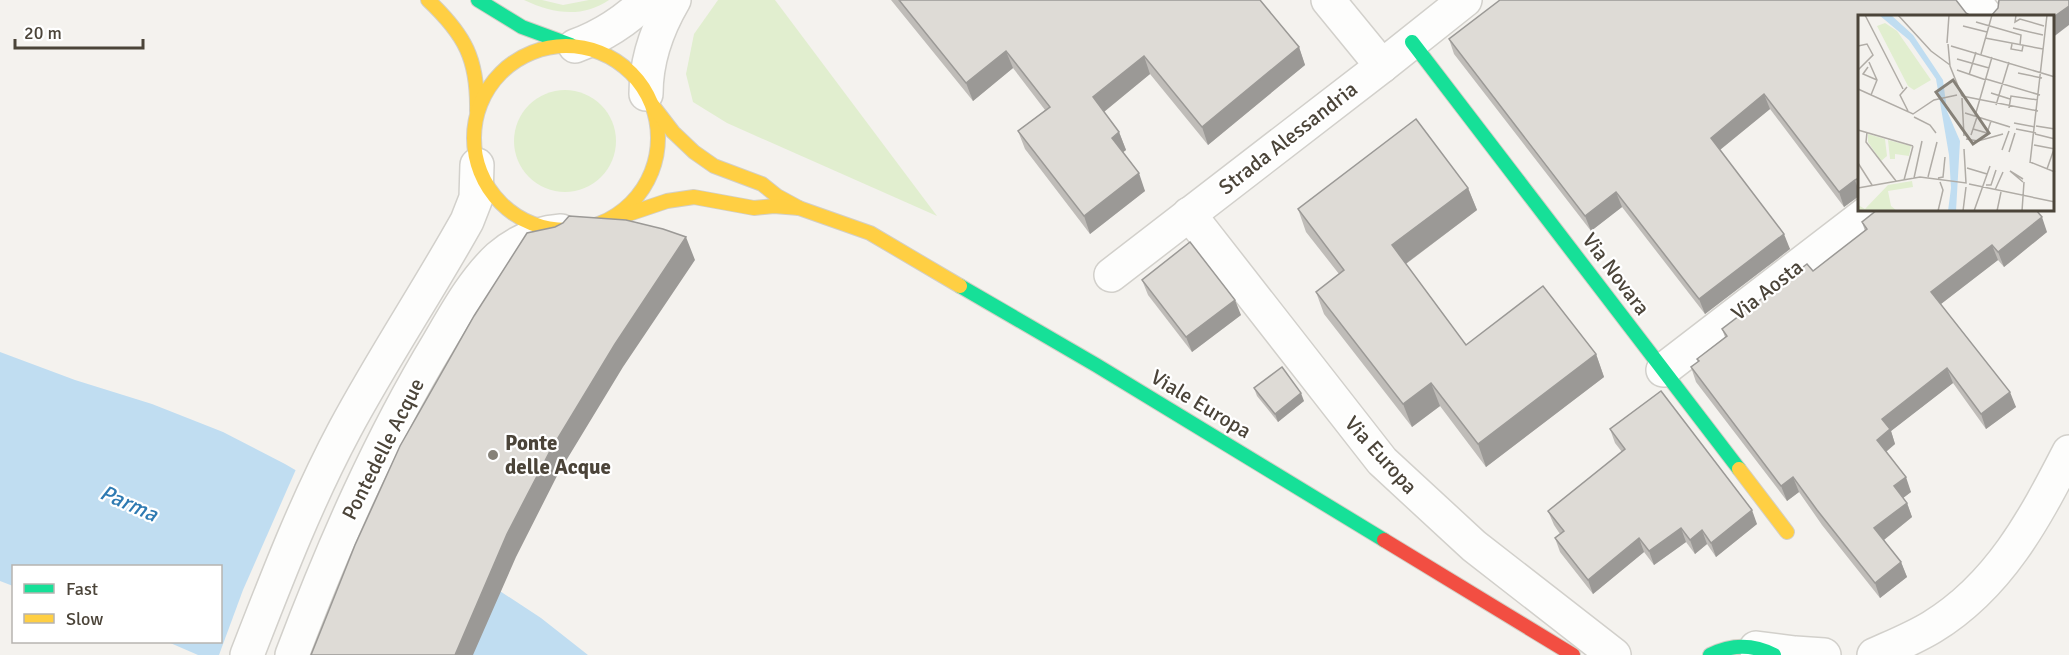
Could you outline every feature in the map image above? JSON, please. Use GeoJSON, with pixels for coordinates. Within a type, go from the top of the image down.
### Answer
{"type":"FeatureCollection","features":[{"type":"Feature","properties":{"kind":"main road"},"geometry":{"type":"LineString","coordinates":[[428,0],[455,29],[469,50],[477,76],[476,116]]}},
{"type":"Feature","properties":{"kind":"main road"},"geometry":{"type":"LineString","coordinates":[[478,0],[524,28],[591,50],[619,63],[629,71],[652,106],[657,133],[655,162],[644,187],[626,208],[602,223],[582,229],[561,231],[531,224],[516,217],[492,194],[477,165],[473,133],[481,101],[490,86],[513,63],[526,54],[542,49],[575,46]]}},
{"type":"Feature","properties":{"kind":"main road","name":"Via Novara"},"geometry":{"type":"LineString","coordinates":[[1412,42],[1787,532]]}},
{"type":"Feature","properties":{"kind":"main road","name":"Viale Europa"},"geometry":{"type":"LineString","coordinates":[[646,94],[662,118],[694,152],[714,166],[762,184],[798,208],[854,226],[888,242],[1096,364],[1573,655]]}},
{"type":"Feature","properties":{"kind":"main road","name":"Viale Europa"},"geometry":{"type":"LineString","coordinates":[[602,223],[681,198],[706,198],[754,208],[774,206],[798,208]]}},
{"type":"Feature","properties":{"kind":"main road"},"geometry":{"type":"LineString","coordinates":[[1710,654],[1734,647],[1765,651]]}},
{"type":"Feature","properties":{"kind":"street"},"geometry":{"type":"LineString","coordinates":[[575,46],[603,33],[636,10],[646,0]]}},
{"type":"Feature","properties":{"kind":"street"},"geometry":{"type":"LineString","coordinates":[[646,94],[654,42],[674,0]]}},
{"type":"Feature","properties":{"kind":"street"},"geometry":{"type":"LineString","coordinates":[[1328,0],[1382,66]]}},
{"type":"Feature","properties":{"kind":"street","name":"Strada Alessandria"},"geometry":{"type":"LineString","coordinates":[[1111,275],[1465,0]]}},
{"type":"Feature","properties":{"kind":"street"},"geometry":{"type":"LineString","coordinates":[[1973,0],[1985,15]]}},
{"type":"Feature","properties":{"kind":"street"},"geometry":{"type":"LineString","coordinates":[[247,655],[300,523],[345,430],[461,232],[476,198],[477,165]]}},
{"type":"Feature","properties":{"kind":"street","name":"Via Aosta"},"geometry":{"type":"LineString","coordinates":[[1663,370],[1868,212]]}},
{"type":"Feature","properties":{"kind":"street","name":"Via Europa"},"geometry":{"type":"LineString","coordinates":[[1189,214],[1382,461],[1474,546],[1614,655]]}},
{"type":"Feature","properties":{"kind":"street","name":"Pontedelle Acque"},"geometry":{"type":"LineString","coordinates":[[292,655],[333,551],[373,464],[413,386],[458,312],[479,280],[499,258],[526,239],[561,231]]}},
{"type":"Feature","properties":{"kind":"street"},"geometry":{"type":"LineString","coordinates":[[1874,655],[1932,627],[1983,587],[2021,539],[2069,452]]}},
{"type":"Feature","properties":{"kind":"street"},"geometry":{"type":"LineString","coordinates":[[1765,651],[1824,655]]}},
{"type":"Feature","properties":{"kind":"green space"},"geometry":{"type":"Polygon","coordinates":[[[524,0],[542,0],[563,5],[589,0],[609,0],[588,10],[566,12],[545,8],[524,0]]]}},
{"type":"Feature","properties":{"kind":"green space"},"geometry":{"type":"Polygon","coordinates":[[[718,0],[775,0],[937,216],[727,123],[693,102],[686,74],[694,34],[718,0]]]}},
{"type":"Feature","properties":{"kind":"green space"},"geometry":{"type":"Polygon","coordinates":[[[565,90],[584,94],[601,105],[612,122],[616,141],[612,160],[601,177],[584,188],[565,192],[546,188],[529,177],[518,160],[514,141],[518,122],[529,105],[546,94],[565,90]]]}},
{"type":"Feature","properties":{"kind":"water","name":"Parma"},"geometry":{"type":"Polygon","coordinates":[[[0,352],[75,380],[152,404],[223,432],[285,464],[474,574],[541,618],[588,655],[198,655],[170,643],[222,643],[222,565],[12,565],[12,586],[0,581],[0,352]]]}},
{"type":"Feature","properties":{"kind":"pier"},"geometry":{"type":"Polygon","coordinates":[[[297,467],[385,519],[328,655],[219,655],[243,590],[297,467]]]}},
{"type":"Feature","properties":{"kind":"building"},"geometry":{"type":"Polygon","coordinates":[[[899,0],[1260,0],[1299,47],[1202,127],[1144,56],[1093,97],[1119,132],[1112,138],[1139,173],[1084,216],[1018,131],[1050,107],[1006,51],[966,83],[899,0]]]}},
{"type":"Feature","properties":{"kind":"building"},"geometry":{"type":"Polygon","coordinates":[[[1500,0],[1956,0],[1969,15],[1858,15],[1858,178],[1839,192],[1764,94],[1711,138],[1784,234],[1699,299],[1616,192],[1585,216],[1449,39],[1500,0]]]}},
{"type":"Feature","properties":{"kind":"building"},"geometry":{"type":"Polygon","coordinates":[[[1999,0],[2069,0],[2069,6],[2054,17],[1992,15],[1998,8],[1999,0]]]}},
{"type":"Feature","properties":{"kind":"building"},"geometry":{"type":"Polygon","coordinates":[[[1416,119],[1468,188],[1392,245],[1466,345],[1543,286],[1596,354],[1478,444],[1431,383],[1403,404],[1316,292],[1344,270],[1298,209],[1416,119]]]}},
{"type":"Feature","properties":{"kind":"building"},"geometry":{"type":"Polygon","coordinates":[[[1874,212],[2038,212],[2042,217],[1998,252],[1992,245],[1931,292],[2010,392],[1981,414],[1947,368],[1882,419],[1890,429],[1877,440],[1906,477],[1894,486],[1907,503],[1874,528],[1901,562],[1875,583],[1793,477],[1781,486],[1691,367],[1699,361],[1697,359],[1727,336],[1722,329],[1807,264],[1813,271],[1867,229],[1862,222],[1874,212]]]}},
{"type":"Feature","properties":{"kind":"building","name":"Ponte delle Acque"},"geometry":{"type":"Polygon","coordinates":[[[569,216],[626,220],[686,237],[615,344],[550,451],[507,534],[455,655],[311,655],[355,545],[400,446],[474,316],[527,233],[555,227],[569,216]]]}},
{"type":"Feature","properties":{"kind":"building"},"geometry":{"type":"Polygon","coordinates":[[[1190,242],[1235,300],[1186,337],[1142,280],[1190,242]]]}},
{"type":"Feature","properties":{"kind":"building"},"geometry":{"type":"Polygon","coordinates":[[[1282,367],[1301,393],[1275,414],[1254,388],[1282,367]]]}},
{"type":"Feature","properties":{"kind":"building"},"geometry":{"type":"Polygon","coordinates":[[[1661,391],[1752,510],[1711,543],[1702,530],[1690,540],[1681,528],[1649,551],[1639,538],[1588,580],[1555,538],[1564,531],[1548,511],[1625,449],[1610,429],[1661,391]]]}},
{"type":"Feature","properties":{"kind":"traffic: fast"},"geometry":{"type":"LineString","coordinates":[[478,0],[522,27],[571,45]]}},
{"type":"Feature","properties":{"kind":"traffic: fast"},"geometry":{"type":"LineString","coordinates":[[1412,42],[1739,469]]}},
{"type":"Feature","properties":{"kind":"traffic: fast"},"geometry":{"type":"LineString","coordinates":[[960,286],[1096,365],[1384,540]]}},
{"type":"Feature","properties":{"kind":"traffic: fast"},"geometry":{"type":"LineString","coordinates":[[1710,655],[1734,647],[1750,647],[1774,655]]}},
{"type":"Feature","properties":{"kind":"traffic: slow"},"geometry":{"type":"LineString","coordinates":[[428,0],[451,25],[467,49],[475,77],[477,111]]}},
{"type":"Feature","properties":{"kind":"traffic: slow"},"geometry":{"type":"LineString","coordinates":[[566,46],[601,53],[617,61],[631,73],[643,87],[651,103],[658,138],[651,173],[643,189],[631,203],[617,215],[601,223],[566,230],[531,223],[515,215],[501,203],[489,189],[481,173],[474,138],[481,103],[489,87],[501,73],[515,61],[531,53],[566,46]]}},
{"type":"Feature","properties":{"kind":"traffic: slow"},"geometry":{"type":"LineString","coordinates":[[653,106],[673,132],[694,152],[714,166],[762,184],[777,196],[799,208]]}},
{"type":"Feature","properties":{"kind":"traffic: slow"},"geometry":{"type":"LineString","coordinates":[[602,223],[667,201],[694,197],[754,208],[774,206],[799,208],[870,233],[960,286]]}},
{"type":"Feature","properties":{"kind":"traffic: slow"},"geometry":{"type":"LineString","coordinates":[[1739,469],[1787,532]]}},
{"type":"Feature","properties":{"kind":"traffic: jam"},"geometry":{"type":"LineString","coordinates":[[1384,540],[1573,655]]}},
{"type":"Feature","properties":{"kind":"place","name":"Ponte delle Acque"},"geometry":{"type":"Point","coordinates":[493,455]}}]}
